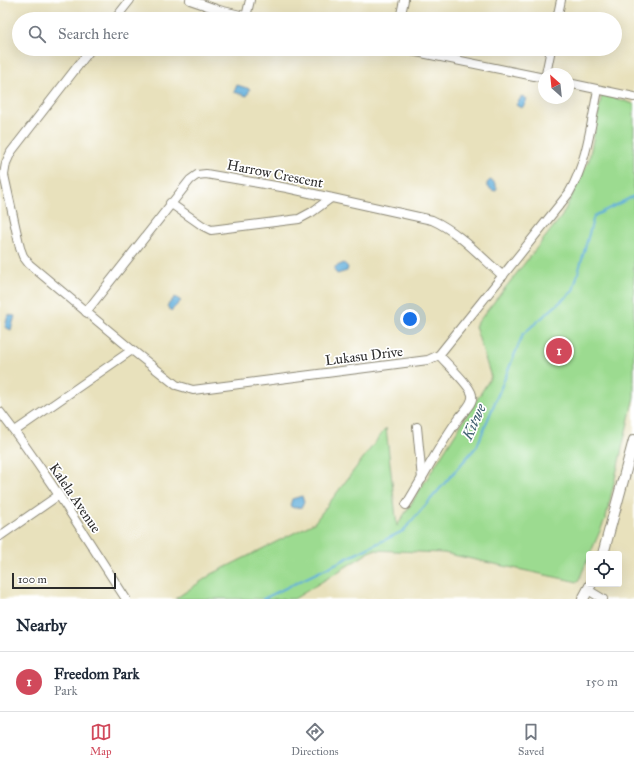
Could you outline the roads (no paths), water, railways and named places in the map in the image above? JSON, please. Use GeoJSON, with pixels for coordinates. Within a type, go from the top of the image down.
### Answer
{"type":"FeatureCollection","features":[{"type":"Feature","properties":{"kind":"main road"},"geometry":{"type":"LineString","coordinates":[[604,551],[634,440]]}},
{"type":"Feature","properties":{"kind":"main road"},"geometry":{"type":"LineString","coordinates":[[583,599],[590,587]]}},
{"type":"Feature","properties":{"kind":"street"},"geometry":{"type":"LineString","coordinates":[[121,12],[130,0]]}},
{"type":"Feature","properties":{"kind":"street"},"geometry":{"type":"LineString","coordinates":[[190,0],[227,12]]}},
{"type":"Feature","properties":{"kind":"street"},"geometry":{"type":"LineString","coordinates":[[247,12],[250,0]]}},
{"type":"Feature","properties":{"kind":"street"},"geometry":{"type":"LineString","coordinates":[[401,12],[404,0]]}},
{"type":"Feature","properties":{"kind":"street"},"geometry":{"type":"LineString","coordinates":[[558,12],[561,0]]}},
{"type":"Feature","properties":{"kind":"street"},"geometry":{"type":"LineString","coordinates":[[3,169],[11,152],[86,56]]}},
{"type":"Feature","properties":{"kind":"street"},"geometry":{"type":"LineString","coordinates":[[436,56],[538,77]]}},
{"type":"Feature","properties":{"kind":"street"},"geometry":{"type":"LineString","coordinates":[[547,68],[550,56]]}},
{"type":"Feature","properties":{"kind":"street"},"geometry":{"type":"LineString","coordinates":[[574,84],[634,97]]}},
{"type":"Feature","properties":{"kind":"street"},"geometry":{"type":"LineString","coordinates":[[406,505],[452,428],[473,398],[467,385],[439,355],[573,187],[583,160],[598,90]]}},
{"type":"Feature","properties":{"kind":"street","name":"Lukasu Drive"},"geometry":{"type":"LineString","coordinates":[[3,169],[20,248],[23,256],[29,264],[176,385],[193,390],[428,360],[439,355]]}},
{"type":"Feature","properties":{"kind":"street","name":"Harrow Crescent"},"geometry":{"type":"LineString","coordinates":[[86,312],[170,203],[190,180],[198,175],[206,174],[287,188],[432,220],[454,233],[503,276]]}},
{"type":"Feature","properties":{"kind":"street"},"geometry":{"type":"LineString","coordinates":[[170,203],[211,230],[299,219],[312,212],[331,198]]}},
{"type":"Feature","properties":{"kind":"street"},"geometry":{"type":"LineString","coordinates":[[15,432],[132,350]]}},
{"type":"Feature","properties":{"kind":"street","name":"Kalela Avenue"},"geometry":{"type":"LineString","coordinates":[[0,412],[59,495],[126,599]]}},
{"type":"Feature","properties":{"kind":"street"},"geometry":{"type":"LineString","coordinates":[[417,427],[422,479]]}},
{"type":"Feature","properties":{"kind":"street"},"geometry":{"type":"LineString","coordinates":[[0,536],[59,495]]}},
{"type":"Feature","properties":{"kind":"street"},"geometry":{"type":"LineString","coordinates":[[590,587],[603,599]]}},
{"type":"Feature","properties":{"kind":"water"},"geometry":{"type":"Polygon","coordinates":[[[237,85],[250,89],[247,96],[234,92],[237,85]]]}},
{"type":"Feature","properties":{"kind":"water"},"geometry":{"type":"Polygon","coordinates":[[[522,96],[527,99],[524,106],[521,108],[516,105],[522,96]]]}},
{"type":"Feature","properties":{"kind":"water"},"geometry":{"type":"Polygon","coordinates":[[[490,180],[494,182],[497,188],[496,191],[487,186],[487,183],[490,180]]]}},
{"type":"Feature","properties":{"kind":"water"},"geometry":{"type":"Polygon","coordinates":[[[344,263],[348,267],[347,271],[337,274],[334,270],[335,267],[344,263]]]}},
{"type":"Feature","properties":{"kind":"water"},"geometry":{"type":"Polygon","coordinates":[[[175,297],[181,301],[171,311],[167,306],[175,297]]]}},
{"type":"Feature","properties":{"kind":"water"},"geometry":{"type":"Polygon","coordinates":[[[8,315],[15,316],[11,330],[5,327],[8,315]]]}},
{"type":"Feature","properties":{"kind":"water"},"geometry":{"type":"Polygon","coordinates":[[[302,496],[304,502],[302,507],[294,508],[290,506],[292,499],[302,496]]]}},
{"type":"Feature","properties":{"kind":"waterway","name":"Kitwe"},"geometry":{"type":"LineString","coordinates":[[263,599],[403,531],[477,446],[523,334],[573,291],[594,216],[634,196]]}},
{"type":"Feature","properties":{"kind":"place","name":"Freedom Park"},"geometry":{"type":"Point","coordinates":[559,351]}}]}
